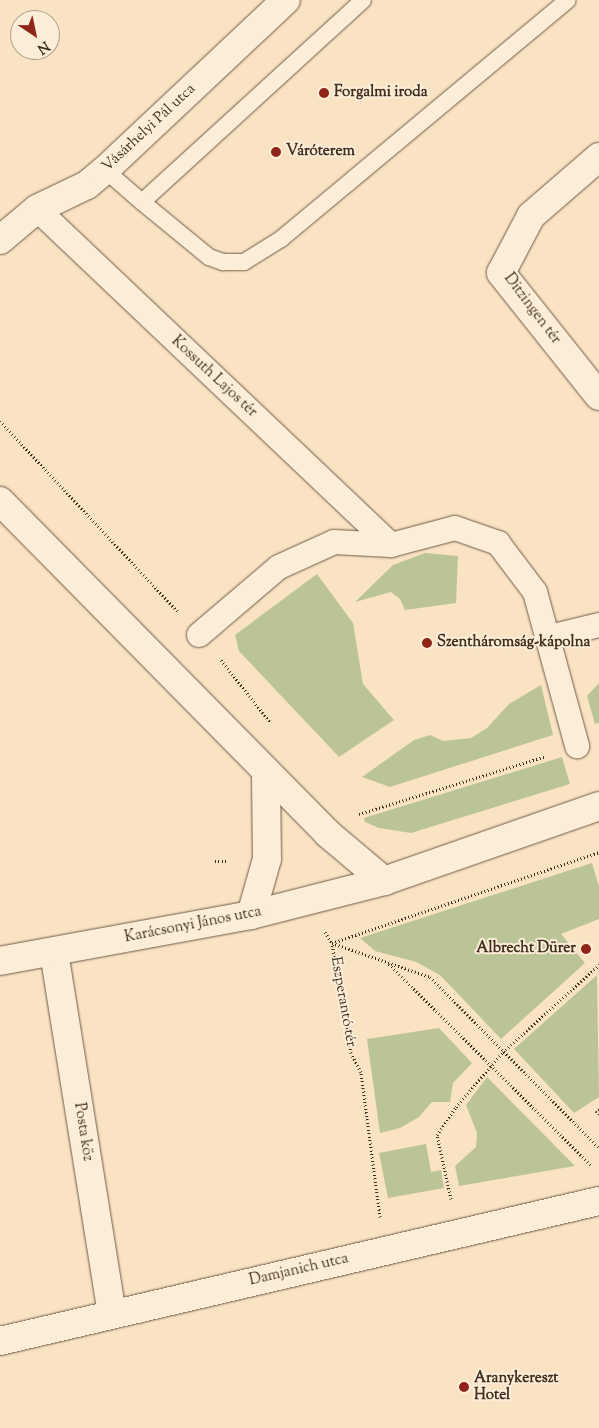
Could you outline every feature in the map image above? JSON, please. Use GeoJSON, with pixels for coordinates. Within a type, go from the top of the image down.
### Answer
{"type":"FeatureCollection","features":[{"type":"Feature","properties":{"kind":"street","name":"Vásárhelyi Pál utca"},"geometry":{"type":"LineString","coordinates":[[0,240],[37,209],[87,185],[105,170],[286,0]]}},
{"type":"Feature","properties":{"kind":"street","name":"Ditzingen tér"},"geometry":{"type":"LineString","coordinates":[[599,156],[531,216],[501,274],[599,396]]}},
{"type":"Feature","properties":{"kind":"street","name":"Kossuth Lajos tér"},"geometry":{"type":"LineString","coordinates":[[37,209],[391,545]]}},
{"type":"Feature","properties":{"kind":"street"},"geometry":{"type":"LineString","coordinates":[[0,502],[327,833],[384,881]]}},
{"type":"Feature","properties":{"kind":"street"},"geometry":{"type":"LineString","coordinates":[[199,635],[279,567],[334,542],[391,545],[455,528],[498,543],[535,592],[550,637],[577,746]]}},
{"type":"Feature","properties":{"kind":"street"},"geometry":{"type":"LineString","coordinates":[[550,637],[599,624]]}},
{"type":"Feature","properties":{"kind":"street"},"geometry":{"type":"LineString","coordinates":[[251,915],[267,859],[266,771]]}},
{"type":"Feature","properties":{"kind":"street","name":"Karácsonyi János utca"},"geometry":{"type":"LineString","coordinates":[[0,961],[307,903],[384,881],[597,808]]}},
{"type":"Feature","properties":{"kind":"street","name":"Posta köz"},"geometry":{"type":"LineString","coordinates":[[54,952],[112,1313]]}},
{"type":"Feature","properties":{"kind":"street","name":"Damjanich utca"},"geometry":{"type":"LineString","coordinates":[[0,1341],[112,1313],[599,1201]]}},
{"type":"Feature","properties":{"kind":"lane"},"geometry":{"type":"LineString","coordinates":[[142,202],[363,0]]}},
{"type":"Feature","properties":{"kind":"lane"},"geometry":{"type":"LineString","coordinates":[[105,170],[209,257],[223,262],[244,262],[281,239],[568,0]]}},
{"type":"Feature","properties":{"kind":"path"},"geometry":{"type":"LineString","coordinates":[[327,833],[346,818],[577,746]]}},
{"type":"Feature","properties":{"kind":"path","name":"Eszperantó tér"},"geometry":{"type":"LineString","coordinates":[[386,1250],[361,1072],[351,1053],[332,943],[599,852]]}},
{"type":"Feature","properties":{"kind":"path"},"geometry":{"type":"LineString","coordinates":[[307,903],[332,943],[430,977],[599,1148]]}},
{"type":"Feature","properties":{"kind":"path"},"geometry":{"type":"LineString","coordinates":[[387,962],[599,1174]]}},
{"type":"Feature","properties":{"kind":"path"},"geometry":{"type":"LineString","coordinates":[[459,1233],[437,1135],[503,1052],[599,964]]}},
{"type":"Feature","properties":{"kind":"path"},"geometry":{"type":"LineString","coordinates":[[599,1109],[596,1111],[599,1114]]}},
{"type":"Feature","properties":{"kind":"green space"},"geometry":{"type":"Polygon","coordinates":[[[425,553],[458,556],[456,603],[405,610],[400,599],[391,592],[355,602],[393,565],[425,553]]]}},
{"type":"Feature","properties":{"kind":"green space"},"geometry":{"type":"Polygon","coordinates":[[[317,574],[353,623],[363,684],[394,720],[339,757],[239,651],[235,635],[317,574]]]}},
{"type":"Feature","properties":{"kind":"green space"},"geometry":{"type":"Polygon","coordinates":[[[599,683],[599,723],[595,724],[587,696],[599,683]]]}},
{"type":"Feature","properties":{"kind":"green space"},"geometry":{"type":"Polygon","coordinates":[[[541,685],[553,735],[390,787],[362,777],[414,740],[430,735],[443,741],[471,738],[487,728],[509,704],[541,685]]]}},
{"type":"Feature","properties":{"kind":"green space"},"geometry":{"type":"Polygon","coordinates":[[[562,757],[570,784],[411,833],[379,828],[365,822],[364,818],[562,757]]]}},
{"type":"Feature","properties":{"kind":"green space"},"geometry":{"type":"Polygon","coordinates":[[[592,863],[599,887],[599,919],[561,934],[585,963],[501,1039],[440,975],[416,962],[375,951],[360,938],[592,863]]]}},
{"type":"Feature","properties":{"kind":"green space"},"geometry":{"type":"Polygon","coordinates":[[[597,975],[599,1097],[574,1113],[514,1049],[597,975]]]}},
{"type":"Feature","properties":{"kind":"green space"},"geometry":{"type":"Polygon","coordinates":[[[439,1028],[472,1063],[453,1083],[450,1102],[432,1102],[419,1117],[400,1128],[380,1133],[367,1039],[439,1028]]]}},
{"type":"Feature","properties":{"kind":"green space"},"geometry":{"type":"Polygon","coordinates":[[[487,1077],[575,1166],[459,1186],[455,1166],[476,1147],[477,1133],[466,1105],[487,1077]]]}},
{"type":"Feature","properties":{"kind":"green space"},"geometry":{"type":"Polygon","coordinates":[[[426,1144],[431,1172],[441,1170],[444,1188],[388,1198],[379,1153],[426,1144]]]}},
{"type":"Feature","properties":{"kind":"place","name":"Forgalmi iroda"},"geometry":{"type":"Point","coordinates":[324,93]}},
{"type":"Feature","properties":{"kind":"place","name":"Váróterem"},"geometry":{"type":"Point","coordinates":[276,152]}},
{"type":"Feature","properties":{"kind":"place","name":"Szentháromság-kápolna"},"geometry":{"type":"Point","coordinates":[427,643]}},
{"type":"Feature","properties":{"kind":"place","name":"Albrecht Dürer"},"geometry":{"type":"Point","coordinates":[586,949]}},
{"type":"Feature","properties":{"kind":"place","name":"Aranykereszt Hotel"},"geometry":{"type":"Point","coordinates":[464,1387]}}]}
